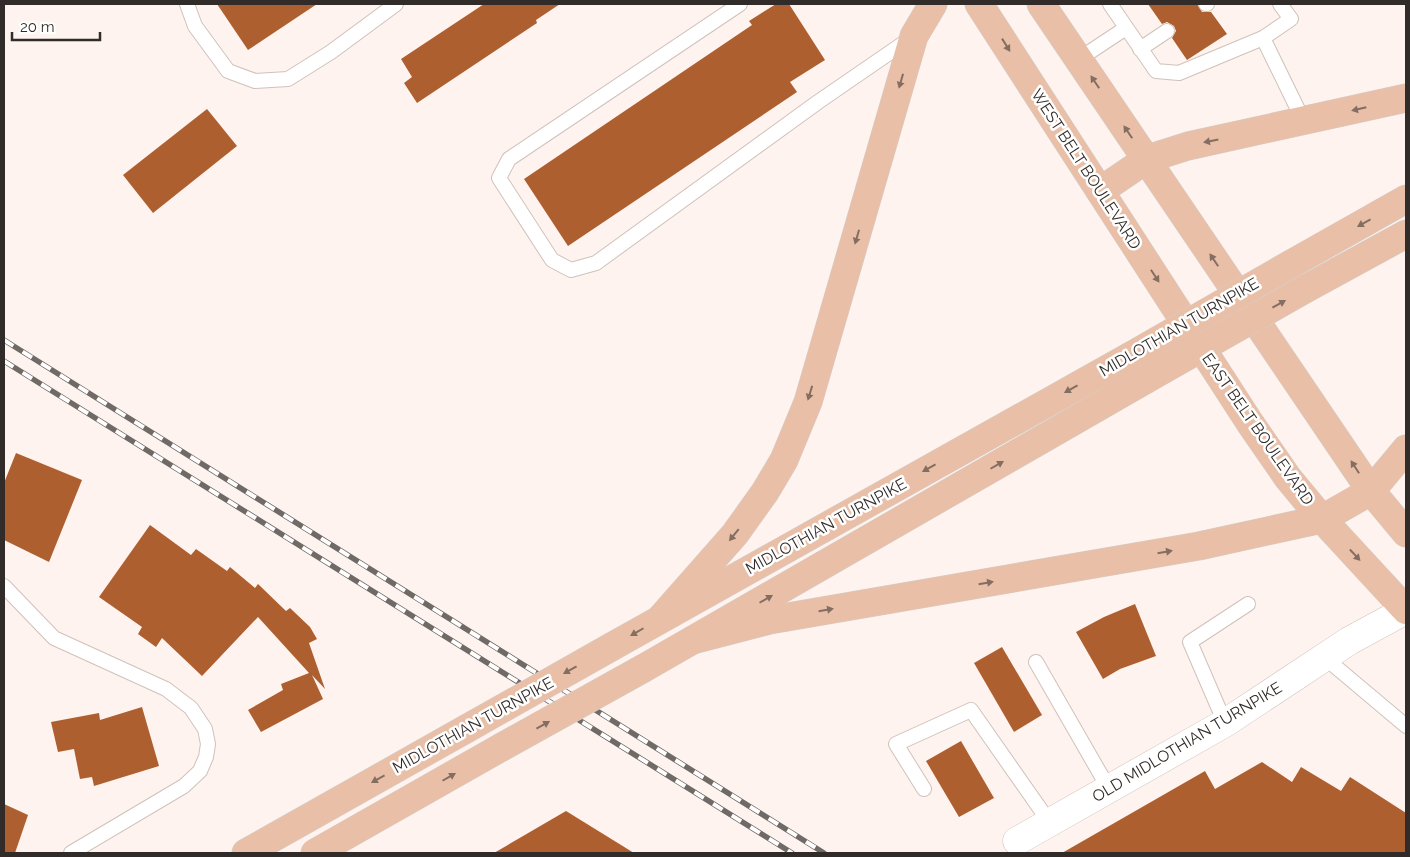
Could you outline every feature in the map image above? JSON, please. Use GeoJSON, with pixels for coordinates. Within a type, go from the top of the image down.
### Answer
{"type":"FeatureCollection","features":[{"type":"Feature","properties":{"kind":"main road"},"geometry":{"type":"LineString","coordinates":[[661,618],[736,534],[784,460],[808,402],[914,36],[932,4]]}},
{"type":"Feature","properties":{"kind":"main road","name":"WEST BELT BOULEVARD"},"geometry":{"type":"LineString","coordinates":[[979,4],[1192,334]]}},
{"type":"Feature","properties":{"kind":"main road"},"geometry":{"type":"LineString","coordinates":[[1041,4],[1371,491],[1406,533]]}},
{"type":"Feature","properties":{"kind":"main road"},"geometry":{"type":"LineString","coordinates":[[1100,191],[1147,159],[1188,146],[1304,122],[1406,98]]}},
{"type":"Feature","properties":{"kind":"main road","name":"MIDLOTHIAN TURNPIKE"},"geometry":{"type":"LineString","coordinates":[[246,853],[1406,199]]}},
{"type":"Feature","properties":{"kind":"main road","name":"MIDLOTHIAN TURNPIKE"},"geometry":{"type":"LineString","coordinates":[[315,853],[644,668],[1145,380],[1406,234]]}},
{"type":"Feature","properties":{"kind":"main road","name":"EAST BELT BOULEVARD"},"geometry":{"type":"LineString","coordinates":[[1192,334],[1283,470],[1322,519],[1406,610]]}},
{"type":"Feature","properties":{"kind":"main road"},"geometry":{"type":"LineString","coordinates":[[693,640],[770,620],[1200,546],[1322,519],[1371,491],[1406,449]]}},
{"type":"Feature","properties":{"kind":"street","name":"OLD MIDLOTHIAN TURNPIKE"},"geometry":{"type":"LineString","coordinates":[[1017,841],[1225,723],[1373,626],[1406,610]]}},
{"type":"Feature","properties":{"kind":"lane"},"geometry":{"type":"LineString","coordinates":[[187,4],[195,26],[228,70],[256,81],[288,79],[331,52],[396,4]]}},
{"type":"Feature","properties":{"kind":"lane"},"geometry":{"type":"LineString","coordinates":[[740,4],[509,159],[499,178],[552,260],[571,270],[596,263],[818,102],[914,36]]}},
{"type":"Feature","properties":{"kind":"lane"},"geometry":{"type":"LineString","coordinates":[[1110,4],[1156,71],[1179,73],[1263,38],[1291,19],[1280,4]]}},
{"type":"Feature","properties":{"kind":"lane"},"geometry":{"type":"LineString","coordinates":[[1079,60],[1126,28]]}},
{"type":"Feature","properties":{"kind":"lane"},"geometry":{"type":"LineString","coordinates":[[1140,49],[1167,31]]}},
{"type":"Feature","properties":{"kind":"lane"},"geometry":{"type":"LineString","coordinates":[[1263,38],[1304,122]]}},
{"type":"Feature","properties":{"kind":"lane"},"geometry":{"type":"LineString","coordinates":[[4,586],[54,638],[166,689],[191,708],[204,729],[208,744],[206,757],[200,771],[184,786],[71,853]]}},
{"type":"Feature","properties":{"kind":"lane"},"geometry":{"type":"LineString","coordinates":[[1225,723],[1190,642],[1248,604]]}},
{"type":"Feature","properties":{"kind":"lane"},"geometry":{"type":"LineString","coordinates":[[1324,657],[1406,726]]}},
{"type":"Feature","properties":{"kind":"lane"},"geometry":{"type":"LineString","coordinates":[[1036,662],[1109,789]]}},
{"type":"Feature","properties":{"kind":"lane"},"geometry":{"type":"LineString","coordinates":[[924,789],[896,744],[971,710],[1050,823]]}},
{"type":"Feature","properties":{"kind":"building"},"geometry":{"type":"Polygon","coordinates":[[[217,4],[317,4],[248,50],[217,4]]]}},
{"type":"Feature","properties":{"kind":"building"},"geometry":{"type":"Polygon","coordinates":[[[484,4],[560,4],[536,20],[537,23],[417,103],[404,83],[412,77],[401,59],[484,4]]]}},
{"type":"Feature","properties":{"kind":"building"},"geometry":{"type":"Polygon","coordinates":[[[776,4],[789,4],[825,60],[790,82],[797,92],[568,246],[524,179],[752,25],[749,21],[776,4]]]}},
{"type":"Feature","properties":{"kind":"building"},"geometry":{"type":"Polygon","coordinates":[[[1148,4],[1197,4],[1202,12],[1211,12],[1227,34],[1187,60],[1172,38],[1176,31],[1174,26],[1167,22],[1162,24],[1148,4]]]}},
{"type":"Feature","properties":{"kind":"building"},"geometry":{"type":"Polygon","coordinates":[[[207,109],[237,146],[153,213],[123,175],[207,109]]]}},
{"type":"Feature","properties":{"kind":"building"},"geometry":{"type":"Polygon","coordinates":[[[16,453],[82,480],[49,562],[4,540],[4,483],[16,453]]]}},
{"type":"Feature","properties":{"kind":"building"},"geometry":{"type":"Polygon","coordinates":[[[150,525],[191,555],[196,549],[227,571],[230,567],[255,588],[258,584],[286,611],[290,608],[310,627],[317,639],[309,643],[325,689],[312,675],[323,699],[261,732],[248,710],[283,690],[281,684],[309,673],[258,617],[202,676],[162,638],[156,647],[138,634],[142,627],[99,597],[150,525]]]}},
{"type":"Feature","properties":{"kind":"building"},"geometry":{"type":"Polygon","coordinates":[[[1135,604],[1156,656],[1120,669],[1103,679],[1076,632],[1104,617],[1135,604]]]}},
{"type":"Feature","properties":{"kind":"building"},"geometry":{"type":"Polygon","coordinates":[[[1002,647],[1042,715],[1014,732],[974,663],[1002,647]]]}},
{"type":"Feature","properties":{"kind":"building"},"geometry":{"type":"Polygon","coordinates":[[[142,707],[159,766],[94,786],[92,777],[80,779],[74,749],[58,752],[51,722],[99,713],[100,720],[142,707]]]}},
{"type":"Feature","properties":{"kind":"building"},"geometry":{"type":"Polygon","coordinates":[[[961,741],[994,798],[959,817],[926,761],[961,741]]]}},
{"type":"Feature","properties":{"kind":"building"},"geometry":{"type":"Polygon","coordinates":[[[1262,762],[1292,782],[1301,767],[1341,791],[1350,777],[1406,813],[1406,853],[1062,853],[1205,771],[1215,789],[1262,762]]]}},
{"type":"Feature","properties":{"kind":"building"},"geometry":{"type":"Polygon","coordinates":[[[4,804],[28,815],[15,853],[4,853],[4,804]]]}},
{"type":"Feature","properties":{"kind":"building"},"geometry":{"type":"Polygon","coordinates":[[[566,811],[634,853],[494,853],[566,811]]]}},
{"type":"Feature","properties":{"kind":"railway"},"geometry":{"type":"LineString","coordinates":[[4,340],[824,853]]}},
{"type":"Feature","properties":{"kind":"railway"},"geometry":{"type":"LineString","coordinates":[[4,361],[792,853]]}}]}
